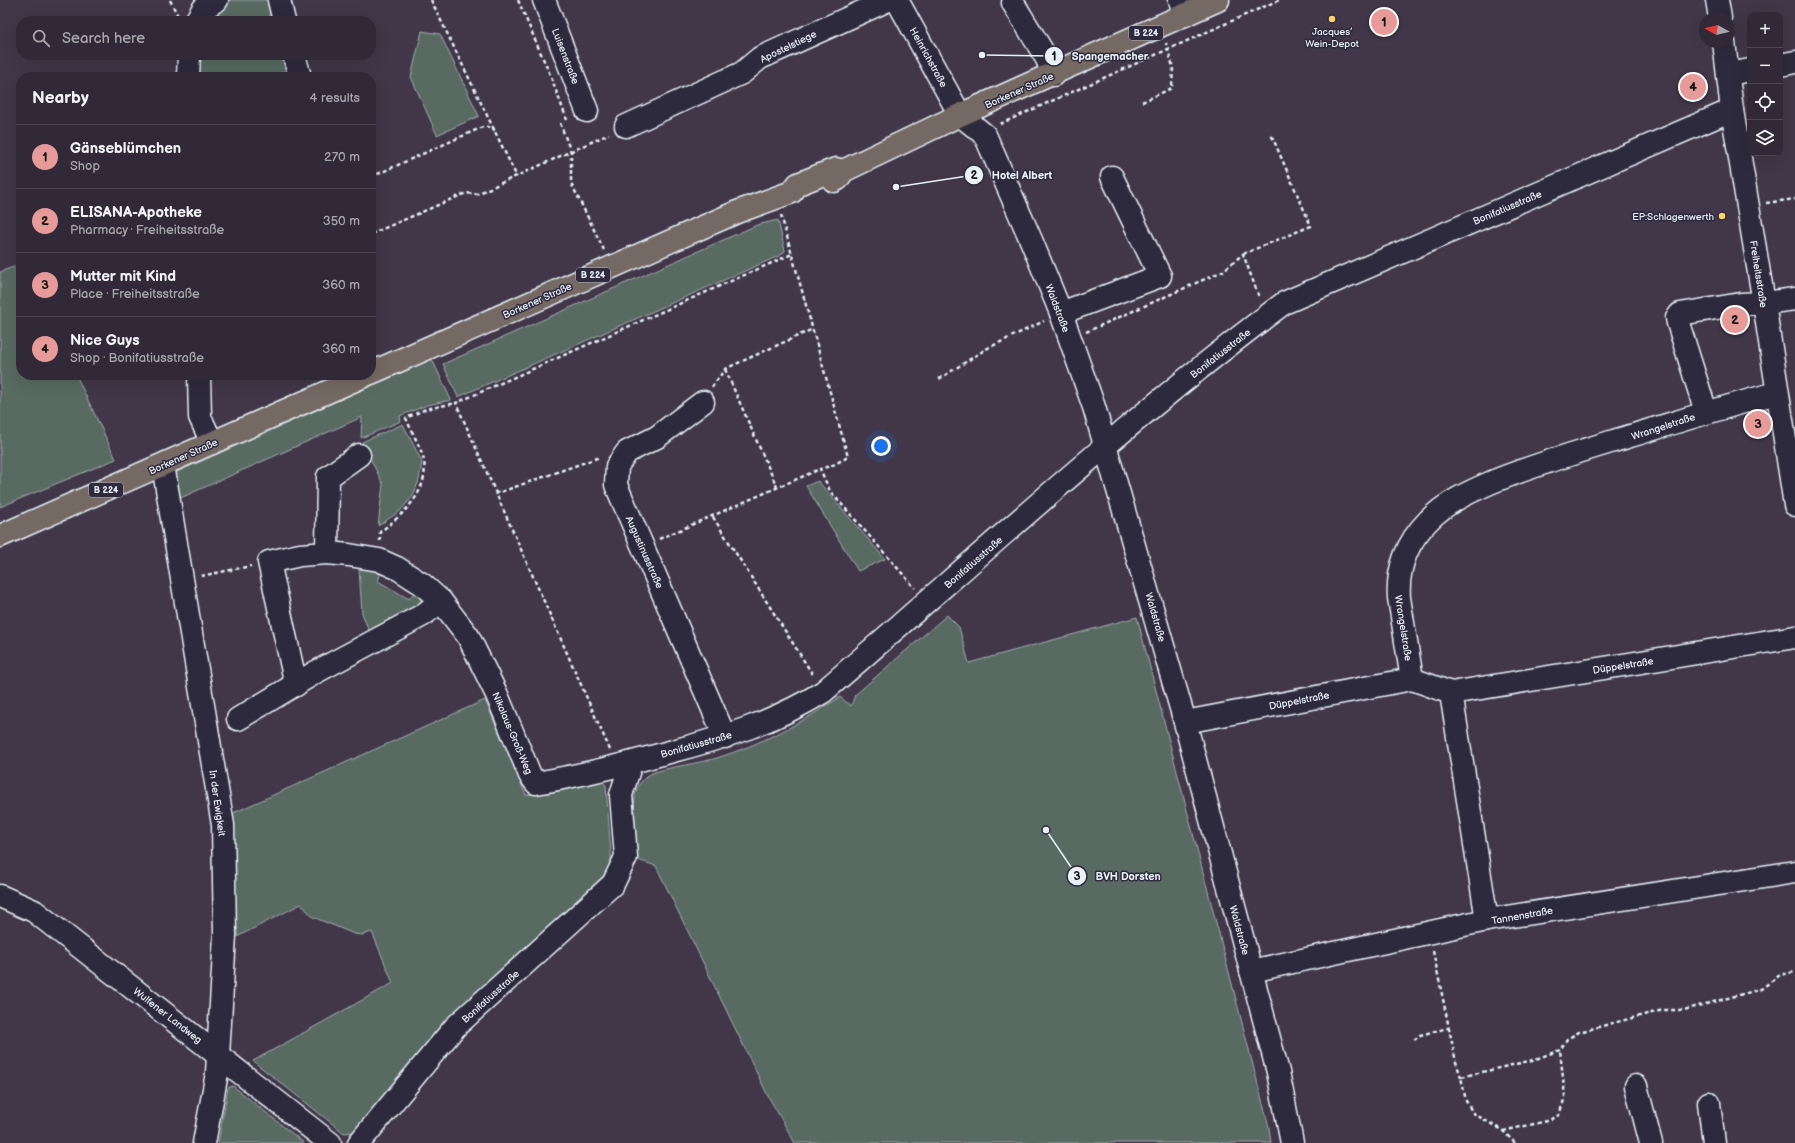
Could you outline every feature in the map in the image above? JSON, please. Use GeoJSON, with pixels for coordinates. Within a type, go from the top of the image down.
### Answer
{"type":"FeatureCollection","features":[{"type":"Feature","properties":{"kind":"main road","name":"Borkener Straße"},"geometry":{"type":"LineString","coordinates":[[376,371],[737,212],[784,195],[801,194],[820,188],[838,180],[843,171],[960,115],[1053,75],[1183,8],[1218,0]]}},
{"type":"Feature","properties":{"kind":"main road","name":"Borkener Straße"},"geometry":{"type":"LineString","coordinates":[[0,536],[355,380]]}},
{"type":"Feature","properties":{"kind":"street"},"geometry":{"type":"LineString","coordinates":[[199,16],[203,9],[217,0]]}},
{"type":"Feature","properties":{"kind":"street"},"geometry":{"type":"LineString","coordinates":[[279,0],[283,16]]}},
{"type":"Feature","properties":{"kind":"street","name":"Luisenstraße"},"geometry":{"type":"LineString","coordinates":[[544,0],[587,111]]}},
{"type":"Feature","properties":{"kind":"street","name":"Apostelstiege"},"geometry":{"type":"LineString","coordinates":[[626,126],[742,73],[760,58],[888,0]]}},
{"type":"Feature","properties":{"kind":"street","name":"Heinrichstraße"},"geometry":{"type":"LineString","coordinates":[[897,0],[960,115]]}},
{"type":"Feature","properties":{"kind":"street"},"geometry":{"type":"LineString","coordinates":[[1717,0],[1719,12]]}},
{"type":"Feature","properties":{"kind":"street"},"geometry":{"type":"LineString","coordinates":[[1013,3],[1047,58],[1053,75]]}},
{"type":"Feature","properties":{"kind":"street","name":"Freiheitsstraße"},"geometry":{"type":"LineString","coordinates":[[1725,48],[1732,110],[1764,303],[1795,505]]}},
{"type":"Feature","properties":{"kind":"street"},"geometry":{"type":"LineString","coordinates":[[188,72],[189,60]]}},
{"type":"Feature","properties":{"kind":"street"},"geometry":{"type":"LineString","coordinates":[[295,60],[299,72]]}},
{"type":"Feature","properties":{"kind":"street"},"geometry":{"type":"LineString","coordinates":[[1783,64],[1795,62]]}},
{"type":"Feature","properties":{"kind":"street"},"geometry":{"type":"LineString","coordinates":[[1729,74],[1747,71]]}},
{"type":"Feature","properties":{"kind":"street","name":"Bonifatiusstraße"},"geometry":{"type":"LineString","coordinates":[[360,1143],[455,1027],[613,884],[626,857],[621,795],[624,765],[726,737],[770,721],[823,692],[1107,445],[1220,351],[1284,304],[1732,110]]}},
{"type":"Feature","properties":{"kind":"street","name":"Waldstraße"},"geometry":{"type":"LineString","coordinates":[[960,115],[985,135],[1060,313],[1107,445],[1185,722],[1278,1072],[1292,1143]]}},
{"type":"Feature","properties":{"kind":"street"},"geometry":{"type":"LineString","coordinates":[[1060,313],[1160,276],[1112,177]]}},
{"type":"Feature","properties":{"kind":"street"},"geometry":{"type":"LineString","coordinates":[[1706,412],[1677,318],[1680,314],[1741,304],[1795,299]]}},
{"type":"Feature","properties":{"kind":"street"},"geometry":{"type":"LineString","coordinates":[[199,380],[200,417],[212,443]]}},
{"type":"Feature","properties":{"kind":"street","name":"Wrangelstraße"},"geometry":{"type":"LineString","coordinates":[[1412,679],[1398,586],[1406,552],[1427,521],[1448,505],[1473,491],[1527,467],[1706,412],[1777,392]]}},
{"type":"Feature","properties":{"kind":"street"},"geometry":{"type":"LineString","coordinates":[[617,466],[627,452],[657,437],[703,402]]}},
{"type":"Feature","properties":{"kind":"street"},"geometry":{"type":"LineString","coordinates":[[327,553],[328,477],[359,455]]}},
{"type":"Feature","properties":{"kind":"street","name":"In der Ewigkeit"},"geometry":{"type":"LineString","coordinates":[[163,465],[223,825],[225,935],[216,1073],[204,1143]]}},
{"type":"Feature","properties":{"kind":"street","name":"Augustinusstraße"},"geometry":{"type":"LineString","coordinates":[[617,466],[616,485],[726,737]]}},
{"type":"Feature","properties":{"kind":"street","name":"Nikolaus-Groß-Weg"},"geometry":{"type":"LineString","coordinates":[[269,562],[327,553],[379,560],[397,568],[422,584],[441,601],[468,636],[497,695],[530,775],[536,783],[624,765]]}},
{"type":"Feature","properties":{"kind":"street"},"geometry":{"type":"LineString","coordinates":[[269,562],[296,685]]}},
{"type":"Feature","properties":{"kind":"street"},"geometry":{"type":"LineString","coordinates":[[238,719],[316,672],[423,615],[441,601]]}},
{"type":"Feature","properties":{"kind":"street","name":"Düppelstraße"},"geometry":{"type":"LineString","coordinates":[[1451,693],[1795,637]]}},
{"type":"Feature","properties":{"kind":"street"},"geometry":{"type":"LineString","coordinates":[[1412,679],[1451,693],[1487,920]]}},
{"type":"Feature","properties":{"kind":"street","name":"Düppelstraße"},"geometry":{"type":"LineString","coordinates":[[1185,722],[1412,679]]}},
{"type":"Feature","properties":{"kind":"street","name":"Tannenstraße"},"geometry":{"type":"LineString","coordinates":[[1251,971],[1430,931],[1487,920],[1795,872]]}},
{"type":"Feature","properties":{"kind":"street","name":"Wulfener Landweg"},"geometry":{"type":"LineString","coordinates":[[0,896],[34,911],[330,1143]]}},
{"type":"Feature","properties":{"kind":"street"},"geometry":{"type":"LineString","coordinates":[[1636,1086],[1651,1143]]}},
{"type":"Feature","properties":{"kind":"street"},"geometry":{"type":"LineString","coordinates":[[1709,1103],[1714,1143]]}},
{"type":"Feature","properties":{"kind":"path"},"geometry":{"type":"LineString","coordinates":[[170,0],[179,16]]}},
{"type":"Feature","properties":{"kind":"path"},"geometry":{"type":"LineString","coordinates":[[431,0],[517,177]]}},
{"type":"Feature","properties":{"kind":"path"},"geometry":{"type":"LineString","coordinates":[[518,0],[551,77],[567,120]]}},
{"type":"Feature","properties":{"kind":"path"},"geometry":{"type":"LineString","coordinates":[[985,135],[1002,123],[1279,0]]}},
{"type":"Feature","properties":{"kind":"path"},"geometry":{"type":"LineString","coordinates":[[1142,102],[1172,88],[1173,68],[1169,49]]}},
{"type":"Feature","properties":{"kind":"path"},"geometry":{"type":"LineString","coordinates":[[560,123],[571,152],[571,184],[605,250]]}},
{"type":"Feature","properties":{"kind":"path"},"geometry":{"type":"LineString","coordinates":[[376,175],[485,126],[495,130]]}},
{"type":"Feature","properties":{"kind":"path"},"geometry":{"type":"LineString","coordinates":[[376,232],[466,193],[477,194],[626,126]]}},
{"type":"Feature","properties":{"kind":"path"},"geometry":{"type":"LineString","coordinates":[[1070,339],[1223,271],[1243,254],[1311,226],[1271,134]]}},
{"type":"Feature","properties":{"kind":"path"},"geometry":{"type":"LineString","coordinates":[[643,546],[777,487],[833,465],[848,457],[792,254],[784,195]]}},
{"type":"Feature","properties":{"kind":"path"},"geometry":{"type":"LineString","coordinates":[[1748,206],[1795,199]]}},
{"type":"Feature","properties":{"kind":"path"},"geometry":{"type":"LineString","coordinates":[[379,560],[380,532],[404,513],[414,500],[423,477],[424,461],[406,418],[426,408],[456,403],[792,254]]}},
{"type":"Feature","properties":{"kind":"path"},"geometry":{"type":"LineString","coordinates":[[1243,254],[1266,317]]}},
{"type":"Feature","properties":{"kind":"path"},"geometry":{"type":"LineString","coordinates":[[939,379],[986,349],[1060,313]]}},
{"type":"Feature","properties":{"kind":"path"},"geometry":{"type":"LineString","coordinates":[[703,402],[725,369],[813,329]]}},
{"type":"Feature","properties":{"kind":"path"},"geometry":{"type":"LineString","coordinates":[[725,369],[777,487]]}},
{"type":"Feature","properties":{"kind":"path"},"geometry":{"type":"LineString","coordinates":[[456,403],[609,746],[624,765]]}},
{"type":"Feature","properties":{"kind":"path"},"geometry":{"type":"LineString","coordinates":[[496,494],[600,456],[617,466]]}},
{"type":"Feature","properties":{"kind":"path"},"geometry":{"type":"LineString","coordinates":[[820,469],[830,491],[927,602]]}},
{"type":"Feature","properties":{"kind":"path"},"geometry":{"type":"LineString","coordinates":[[713,516],[823,692]]}},
{"type":"Feature","properties":{"kind":"path"},"geometry":{"type":"LineString","coordinates":[[182,581],[269,562]]}},
{"type":"Feature","properties":{"kind":"path"},"geometry":{"type":"LineString","coordinates":[[1430,931],[1448,1028],[1466,1101],[1473,1113],[1503,1131],[1515,1143]]}},
{"type":"Feature","properties":{"kind":"path"},"geometry":{"type":"LineString","coordinates":[[1461,1077],[1533,1060],[1560,1050],[1567,1039],[1579,1032],[1663,1010],[1684,1010],[1761,989],[1780,975],[1795,972]]}},
{"type":"Feature","properties":{"kind":"path"},"geometry":{"type":"LineString","coordinates":[[1414,1040],[1420,1035],[1448,1028]]}},
{"type":"Feature","properties":{"kind":"path"},"geometry":{"type":"LineString","coordinates":[[1503,1131],[1547,1121],[1559,1115],[1565,1097],[1560,1050]]}},
{"type":"Feature","properties":{"kind":"green space"},"geometry":{"type":"Polygon","coordinates":[[[228,0],[269,0],[274,16],[209,16],[215,8],[228,0]]]}},
{"type":"Feature","properties":{"kind":"green space"},"geometry":{"type":"Polygon","coordinates":[[[422,31],[440,34],[479,116],[437,135],[411,77],[422,31]]]}},
{"type":"Feature","properties":{"kind":"green space"},"geometry":{"type":"Polygon","coordinates":[[[193,60],[285,60],[289,72],[193,72],[193,60]]]}},
{"type":"Feature","properties":{"kind":"green space"},"geometry":{"type":"Polygon","coordinates":[[[778,220],[785,251],[781,255],[458,397],[443,364],[757,225],[778,220]]]}},
{"type":"Feature","properties":{"kind":"green space"},"geometry":{"type":"Polygon","coordinates":[[[16,266],[16,380],[78,380],[116,459],[0,507],[0,272],[16,266]]]}},
{"type":"Feature","properties":{"kind":"green space"},"geometry":{"type":"Polygon","coordinates":[[[432,359],[451,400],[427,405],[400,416],[401,421],[361,438],[362,417],[176,500],[175,484],[177,472],[432,359]]]}},
{"type":"Feature","properties":{"kind":"green space"},"geometry":{"type":"Polygon","coordinates":[[[403,424],[422,462],[419,480],[413,496],[400,511],[378,526],[383,484],[362,442],[403,424]]]}},
{"type":"Feature","properties":{"kind":"green space"},"geometry":{"type":"Polygon","coordinates":[[[818,481],[885,559],[858,571],[806,486],[818,481]]]}},
{"type":"Feature","properties":{"kind":"green space"},"geometry":{"type":"Polygon","coordinates":[[[359,569],[382,570],[378,581],[409,599],[416,590],[421,598],[420,605],[369,631],[362,613],[359,569]]]}},
{"type":"Feature","properties":{"kind":"green space"},"geometry":{"type":"Polygon","coordinates":[[[947,615],[959,627],[969,663],[1137,617],[1269,1127],[1271,1143],[795,1143],[768,1096],[656,866],[638,860],[634,813],[635,795],[643,780],[652,773],[717,758],[749,746],[781,732],[811,716],[840,697],[851,706],[855,695],[947,615]]]}},
{"type":"Feature","properties":{"kind":"green space"},"geometry":{"type":"Polygon","coordinates":[[[485,700],[526,795],[596,780],[602,781],[606,785],[612,868],[447,1019],[356,1132],[344,1133],[253,1061],[393,983],[372,932],[362,935],[354,934],[313,917],[301,904],[235,938],[236,914],[231,814],[485,700]]]}},
{"type":"Feature","properties":{"kind":"green space"},"geometry":{"type":"Polygon","coordinates":[[[233,1086],[304,1143],[218,1143],[228,1088],[233,1086]]]}},
{"type":"Feature","properties":{"kind":"place","name":"Jacques’ Wein-Depot"},"geometry":{"type":"Point","coordinates":[1332,19]}},
{"type":"Feature","properties":{"kind":"place","name":"Gänseblümchen"},"geometry":{"type":"Point","coordinates":[1384,22]}},
{"type":"Feature","properties":{"kind":"place","name":"Spangemacher"},"geometry":{"type":"Point","coordinates":[982,55]}},
{"type":"Feature","properties":{"kind":"place","name":"Nice Guys"},"geometry":{"type":"Point","coordinates":[1693,87]}},
{"type":"Feature","properties":{"kind":"place","name":"Hotel Albert"},"geometry":{"type":"Point","coordinates":[896,187]}},
{"type":"Feature","properties":{"kind":"place","name":"EP:Schlagenwerth"},"geometry":{"type":"Point","coordinates":[1722,216]}},
{"type":"Feature","properties":{"kind":"place","name":"ELISANA-Apotheke"},"geometry":{"type":"Point","coordinates":[1735,320]}},
{"type":"Feature","properties":{"kind":"place","name":"Mutter mit Kind"},"geometry":{"type":"Point","coordinates":[1758,424]}},
{"type":"Feature","properties":{"kind":"place","name":"BVH Dorsten"},"geometry":{"type":"Point","coordinates":[1046,830]}}]}
